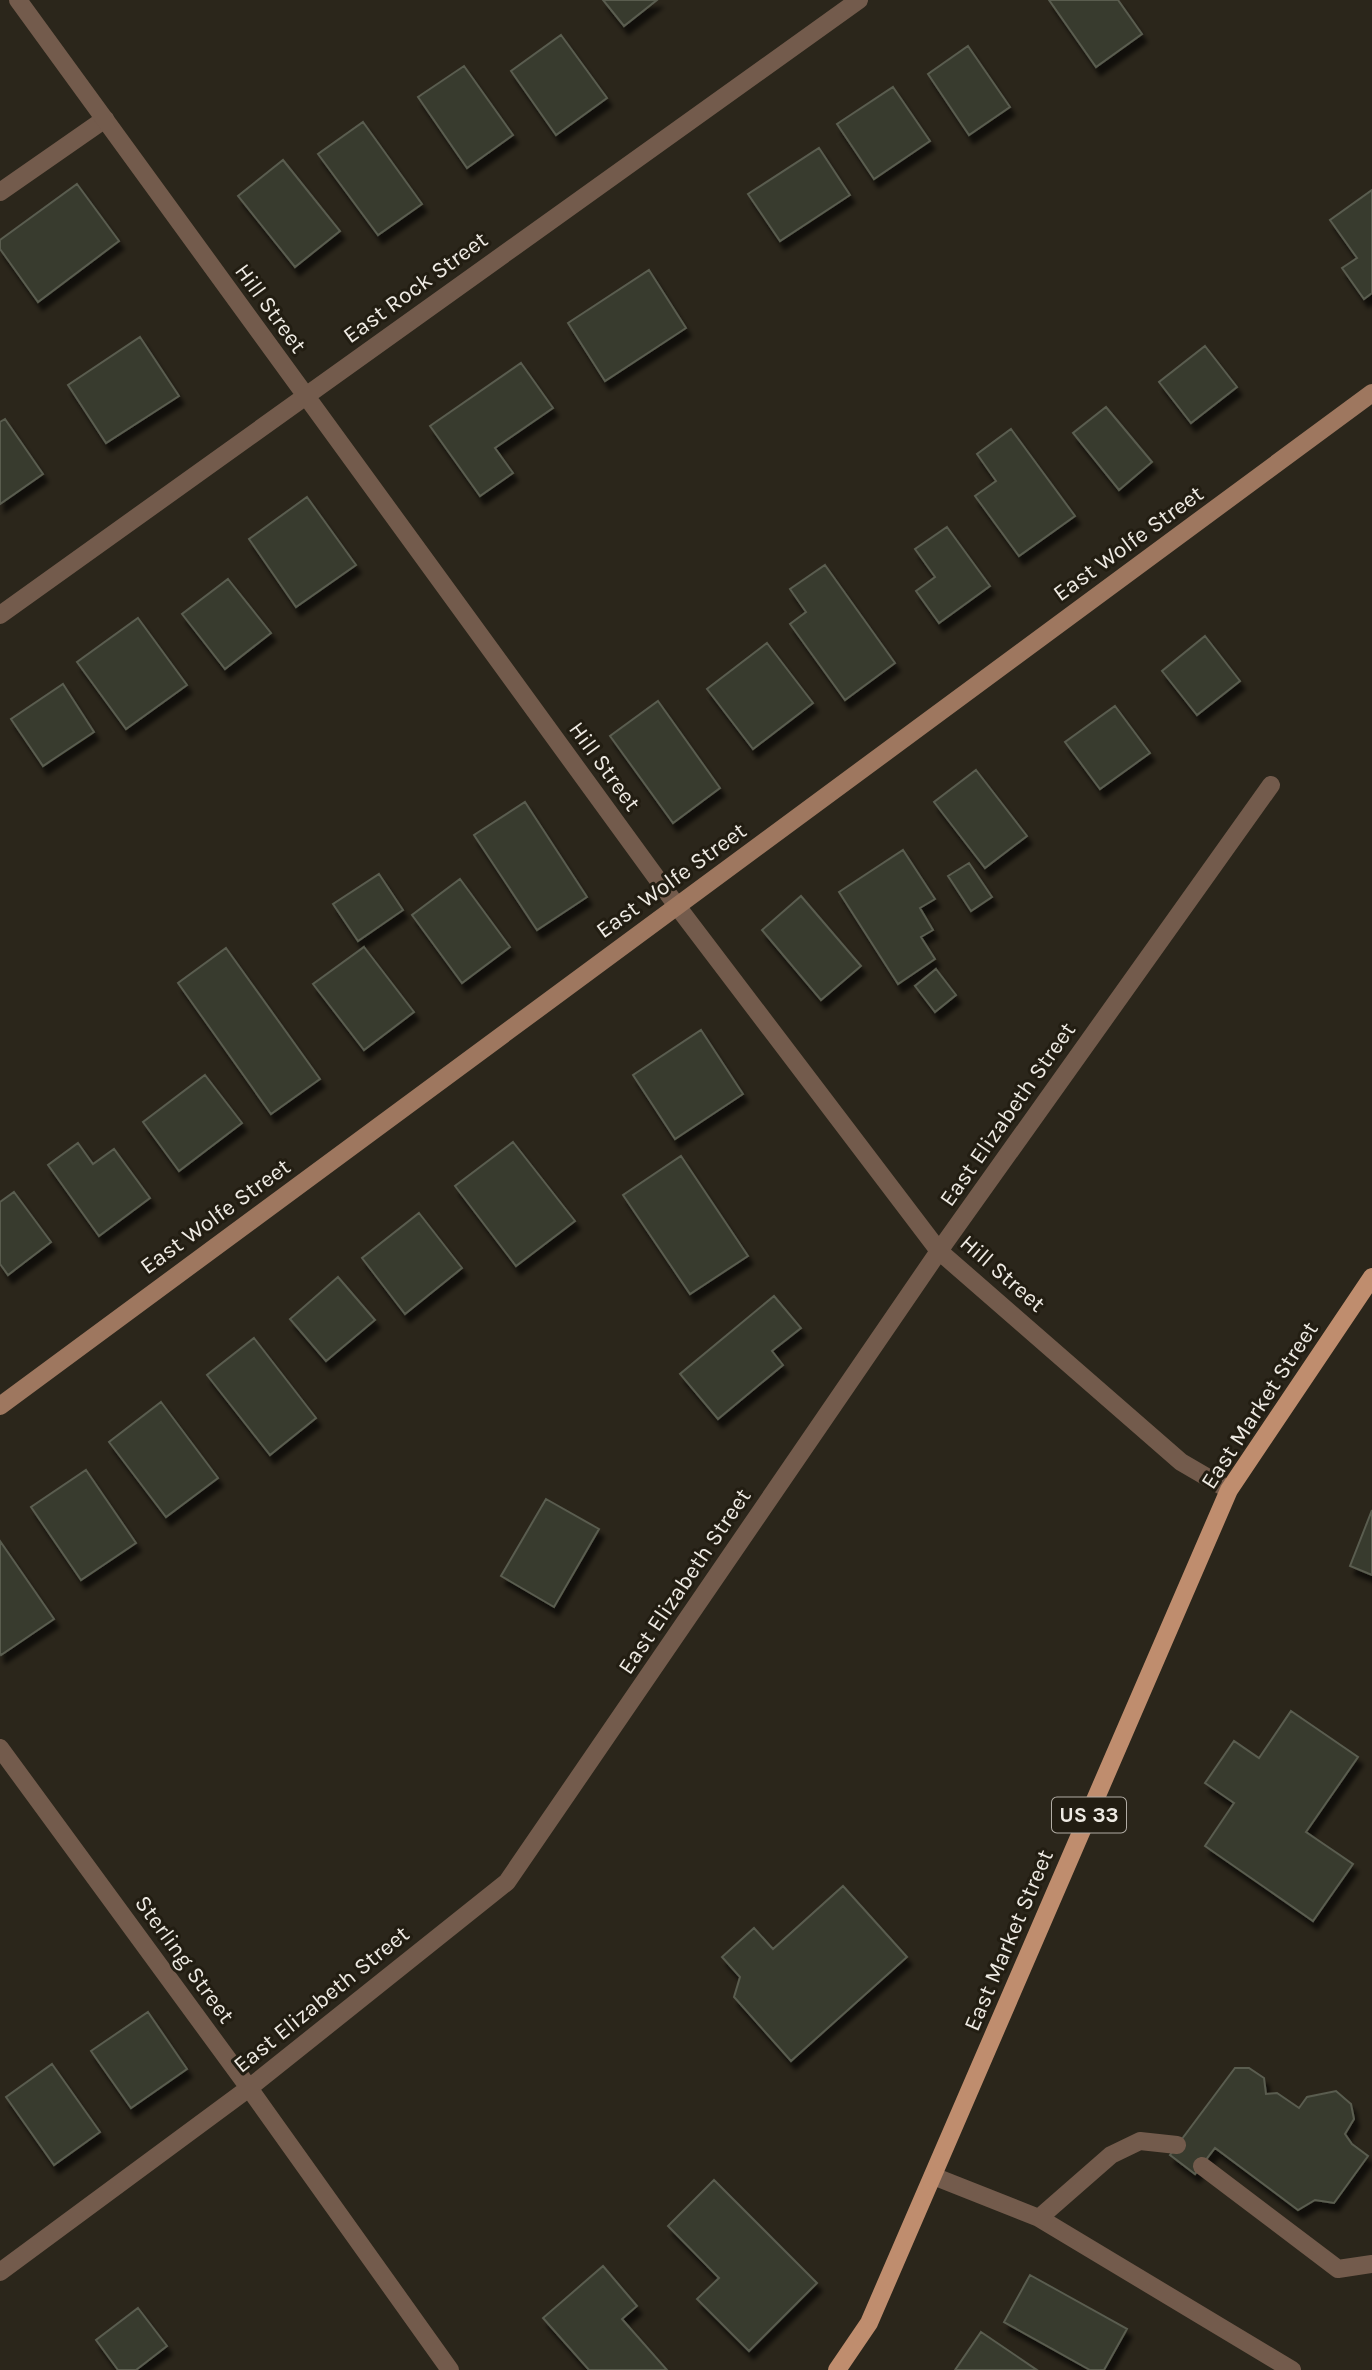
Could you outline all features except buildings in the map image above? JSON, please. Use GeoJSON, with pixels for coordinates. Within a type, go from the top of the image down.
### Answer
{"type":"FeatureCollection","features":[{"type":"Feature","properties":{"kind":"main road","name":"East Market Street"},"geometry":{"type":"LineString","coordinates":[[837,2370],[869,2323],[1229,1490],[1372,1277]]}},
{"type":"Feature","properties":{"kind":"street","name":"Hill Street"},"geometry":{"type":"LineString","coordinates":[[18,0],[304,397],[677,906],[939,1251],[1181,1462],[1229,1490]]}},
{"type":"Feature","properties":{"kind":"street","name":"East Rock Street"},"geometry":{"type":"LineString","coordinates":[[0,615],[859,0]]}},
{"type":"Feature","properties":{"kind":"street"},"geometry":{"type":"LineString","coordinates":[[0,192],[104,119]]}},
{"type":"Feature","properties":{"kind":"street","name":"East Wolfe Street"},"geometry":{"type":"LineString","coordinates":[[0,1406],[1372,393]]}},
{"type":"Feature","properties":{"kind":"street","name":"East Elizabeth Street"},"geometry":{"type":"LineString","coordinates":[[0,2272],[249,2088],[507,1882],[939,1251],[1271,785]]}},
{"type":"Feature","properties":{"kind":"street","name":"Sterling Street"},"geometry":{"type":"LineString","coordinates":[[0,1748],[249,2088],[450,2370]]}},
{"type":"Feature","properties":{"kind":"street"},"geometry":{"type":"LineString","coordinates":[[1039,2218],[1111,2155],[1140,2141],[1177,2145]]}},
{"type":"Feature","properties":{"kind":"street"},"geometry":{"type":"LineString","coordinates":[[1202,2165],[1338,2269],[1372,2264]]}},
{"type":"Feature","properties":{"kind":"street"},"geometry":{"type":"LineString","coordinates":[[933,2176],[1039,2218],[1292,2370]]}}]}
